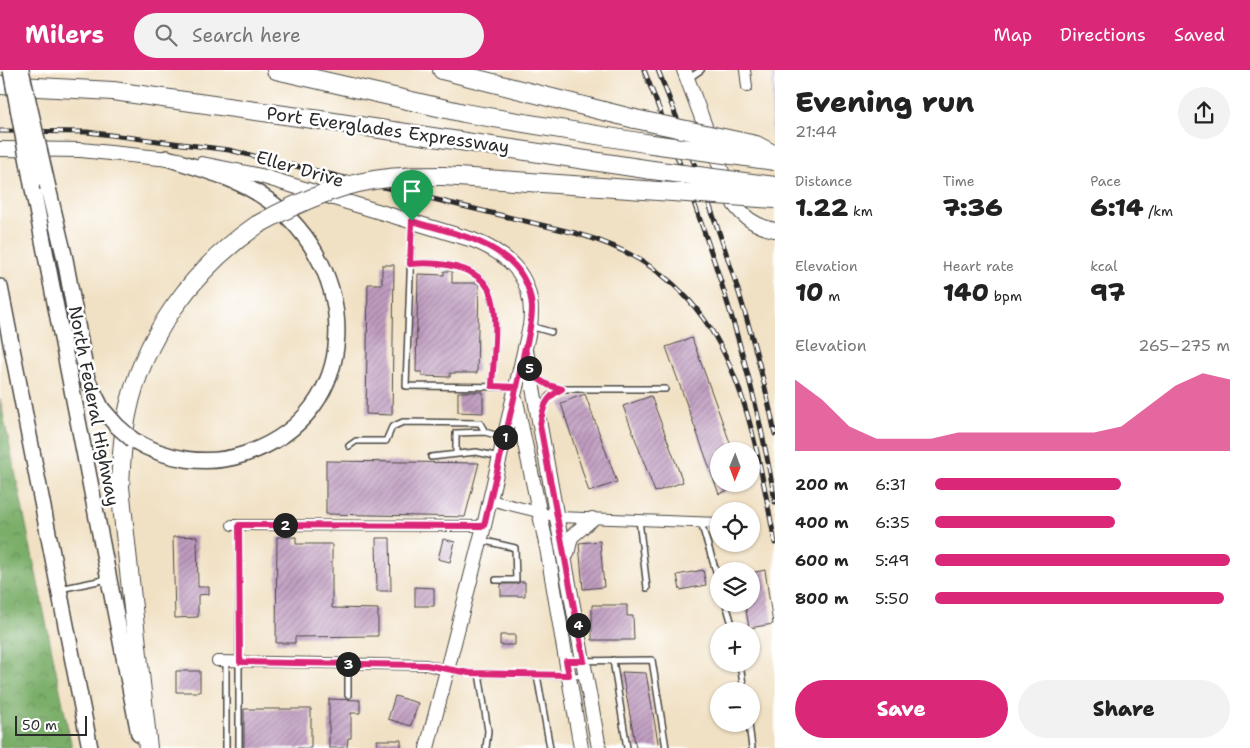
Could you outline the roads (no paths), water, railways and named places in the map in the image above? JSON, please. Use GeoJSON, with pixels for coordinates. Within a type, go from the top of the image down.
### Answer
{"type":"FeatureCollection","features":[{"type":"Feature","properties":{"kind":"highway","name":"Port Everglades Expressway"},"geometry":{"type":"LineString","coordinates":[[276,70],[464,113],[645,143],[775,161]]}},
{"type":"Feature","properties":{"kind":"highway"},"geometry":{"type":"LineString","coordinates":[[442,70],[635,119],[756,145],[775,155]]}},
{"type":"Feature","properties":{"kind":"highway"},"geometry":{"type":"LineString","coordinates":[[0,74],[114,92]]}},
{"type":"Feature","properties":{"kind":"highway","name":"Port Everglades Expressway"},"geometry":{"type":"LineString","coordinates":[[0,86],[114,92],[775,186]]}},
{"type":"Feature","properties":{"kind":"highway"},"geometry":{"type":"LineString","coordinates":[[148,748],[120,487],[122,449],[127,414],[137,378],[164,321],[205,268],[234,241],[278,213],[331,191],[387,178],[443,176],[775,199]]}},
{"type":"Feature","properties":{"kind":"main road","name":"North Federal Highway"},"geometry":{"type":"LineString","coordinates":[[11,70],[142,748]]}},
{"type":"Feature","properties":{"kind":"main road"},"geometry":{"type":"LineString","coordinates":[[21,70],[67,269],[87,379],[102,409],[133,440],[162,454],[194,461],[227,459],[261,448],[287,433],[309,413],[326,386],[335,353],[336,320],[329,286],[308,242],[290,219],[267,199],[242,184],[167,158]]}},
{"type":"Feature","properties":{"kind":"main road"},"geometry":{"type":"LineString","coordinates":[[0,287],[90,748]]}},
{"type":"Feature","properties":{"kind":"street"},"geometry":{"type":"LineString","coordinates":[[745,70],[746,87]]}},
{"type":"Feature","properties":{"kind":"street"},"geometry":{"type":"LineString","coordinates":[[686,75],[730,197],[743,216],[756,224],[775,230]]}},
{"type":"Feature","properties":{"kind":"street","name":"Eller Drive"},"geometry":{"type":"LineString","coordinates":[[0,149],[81,150],[167,158],[261,176],[484,244],[508,261],[526,285],[531,302],[530,326],[482,533],[427,748]]}},
{"type":"Feature","properties":{"kind":"street"},"geometry":{"type":"LineString","coordinates":[[525,347],[566,560],[599,748]]}},
{"type":"Feature","properties":{"kind":"street"},"geometry":{"type":"LineString","coordinates":[[516,391],[581,748]]}},
{"type":"Feature","properties":{"kind":"street"},"geometry":{"type":"LineString","coordinates":[[490,500],[538,514],[558,517],[710,522]]}},
{"type":"Feature","properties":{"kind":"street"},"geometry":{"type":"LineString","coordinates":[[566,560],[571,537],[592,519]]}},
{"type":"Feature","properties":{"kind":"street"},"geometry":{"type":"LineString","coordinates":[[235,525],[482,533]]}},
{"type":"Feature","properties":{"kind":"street"},"geometry":{"type":"LineString","coordinates":[[221,661],[426,665],[446,670]]}},
{"type":"Feature","properties":{"kind":"lane"},"geometry":{"type":"LineString","coordinates":[[686,75],[701,70]]}},
{"type":"Feature","properties":{"kind":"lane"},"geometry":{"type":"LineString","coordinates":[[412,221],[406,386],[492,386],[516,391]]}},
{"type":"Feature","properties":{"kind":"lane"},"geometry":{"type":"LineString","coordinates":[[410,264],[427,263],[461,269],[478,277],[488,287],[495,312],[492,386]]}},
{"type":"Feature","properties":{"kind":"lane"},"geometry":{"type":"LineString","coordinates":[[530,326],[552,332]]}},
{"type":"Feature","properties":{"kind":"lane"},"geometry":{"type":"LineString","coordinates":[[530,374],[548,385],[562,389],[664,389]]}},
{"type":"Feature","properties":{"kind":"lane"},"geometry":{"type":"LineString","coordinates":[[540,425],[546,401],[553,393],[562,389]]}},
{"type":"Feature","properties":{"kind":"lane"},"geometry":{"type":"LineString","coordinates":[[349,446],[356,441],[386,441],[392,428],[403,422],[480,423],[485,432]]}},
{"type":"Feature","properties":{"kind":"lane"},"geometry":{"type":"LineString","coordinates":[[456,453],[456,433],[485,432],[505,437]]}},
{"type":"Feature","properties":{"kind":"lane"},"geometry":{"type":"LineString","coordinates":[[432,457],[476,452],[500,457]]}},
{"type":"Feature","properties":{"kind":"lane"},"geometry":{"type":"LineString","coordinates":[[639,520],[647,588]]}},
{"type":"Feature","properties":{"kind":"lane"},"geometry":{"type":"LineString","coordinates":[[701,522],[713,562]]}},
{"type":"Feature","properties":{"kind":"lane"},"geometry":{"type":"LineString","coordinates":[[235,525],[240,662],[239,748]]}},
{"type":"Feature","properties":{"kind":"lane"},"geometry":{"type":"LineString","coordinates":[[482,533],[515,548],[516,580],[496,580]]}},
{"type":"Feature","properties":{"kind":"lane"},"geometry":{"type":"LineString","coordinates":[[59,589],[109,579]]}},
{"type":"Feature","properties":{"kind":"lane"},"geometry":{"type":"LineString","coordinates":[[614,660],[627,748]]}},
{"type":"Feature","properties":{"kind":"lane"},"geometry":{"type":"LineString","coordinates":[[566,661],[652,660],[666,748]]}},
{"type":"Feature","properties":{"kind":"lane"},"geometry":{"type":"LineString","coordinates":[[221,661],[226,748]]}},
{"type":"Feature","properties":{"kind":"lane"},"geometry":{"type":"LineString","coordinates":[[348,664],[348,695]]}},
{"type":"Feature","properties":{"kind":"lane"},"geometry":{"type":"LineString","coordinates":[[446,670],[479,673],[587,676]]}},
{"type":"Feature","properties":{"kind":"lane"},"geometry":{"type":"LineString","coordinates":[[479,673],[488,731],[486,748]]}},
{"type":"Feature","properties":{"kind":"lane"},"geometry":{"type":"LineString","coordinates":[[537,675],[550,748]]}},
{"type":"Feature","properties":{"kind":"lane"},"geometry":{"type":"LineString","coordinates":[[750,732],[752,748]]}},
{"type":"Feature","properties":{"kind":"railway"},"geometry":{"type":"LineString","coordinates":[[644,70],[703,229],[738,337],[765,446],[775,502]]}},
{"type":"Feature","properties":{"kind":"railway"},"geometry":{"type":"LineString","coordinates":[[658,70],[709,203],[740,295],[765,388],[775,434]]}},
{"type":"Feature","properties":{"kind":"railway"},"geometry":{"type":"LineString","coordinates":[[0,131],[87,132],[229,150],[575,233],[627,253],[668,280],[700,314],[724,352],[741,396],[755,442],[775,543]]}}]}
